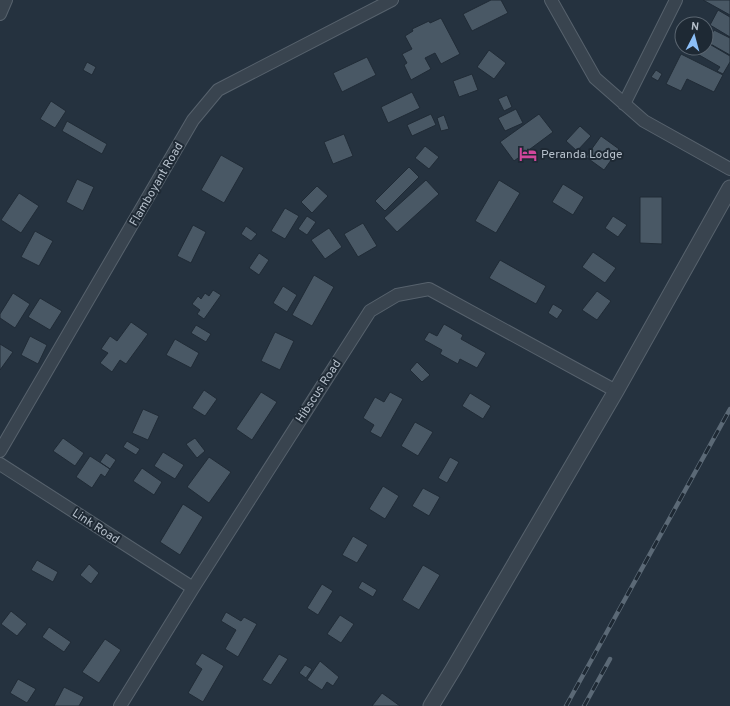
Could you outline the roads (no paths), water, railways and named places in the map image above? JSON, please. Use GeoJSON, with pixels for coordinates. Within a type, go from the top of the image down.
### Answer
{"type":"FeatureCollection","features":[{"type":"Feature","properties":{"kind":"street"},"geometry":{"type":"LineString","coordinates":[[0,14],[6,0]]}},
{"type":"Feature","properties":{"kind":"street","name":"Flamboyant Road"},"geometry":{"type":"LineString","coordinates":[[0,451],[193,120],[218,90],[392,0]]}},
{"type":"Feature","properties":{"kind":"street"},"geometry":{"type":"LineString","coordinates":[[551,0],[595,78],[644,121],[730,170]]}},
{"type":"Feature","properties":{"kind":"street"},"geometry":{"type":"LineString","coordinates":[[624,104],[676,0]]}},
{"type":"Feature","properties":{"kind":"street"},"geometry":{"type":"LineString","coordinates":[[431,706],[616,391],[730,188]]}},
{"type":"Feature","properties":{"kind":"street","name":"Hibscus Road"},"geometry":{"type":"LineString","coordinates":[[120,706],[193,588],[370,311],[397,295],[429,289],[616,391]]}},
{"type":"Feature","properties":{"kind":"street","name":"Link Road"},"geometry":{"type":"LineString","coordinates":[[0,464],[193,588]]}},
{"type":"Feature","properties":{"kind":"railway"},"geometry":{"type":"LineString","coordinates":[[566,706],[730,409]]}},
{"type":"Feature","properties":{"kind":"railway"},"geometry":{"type":"LineString","coordinates":[[584,706],[610,659]]}},
{"type":"Feature","properties":{"kind":"place","name":"Peranda Lodge"},"geometry":{"type":"Point","coordinates":[528,154]}}]}
